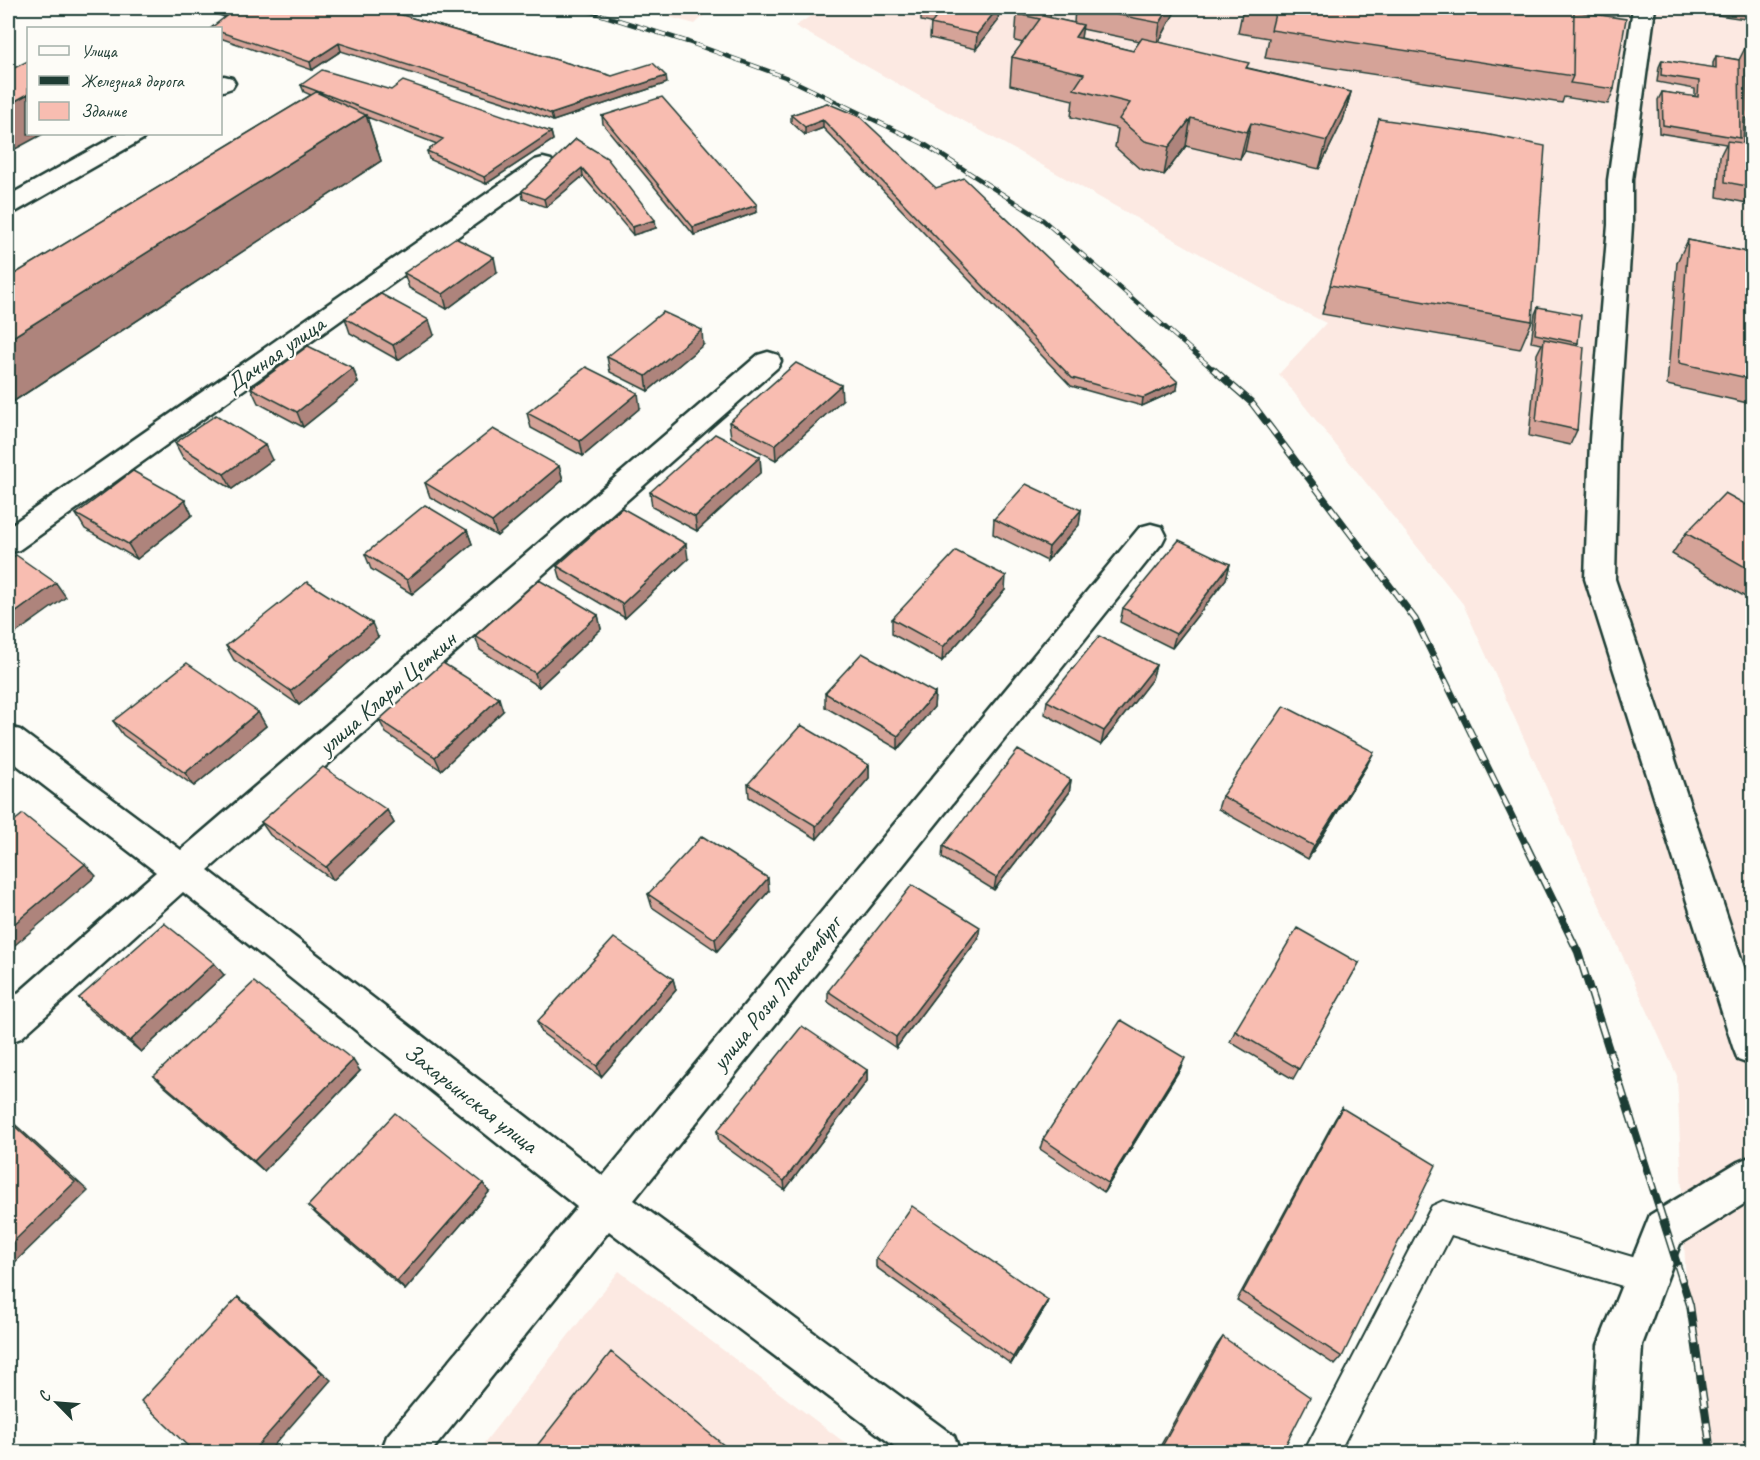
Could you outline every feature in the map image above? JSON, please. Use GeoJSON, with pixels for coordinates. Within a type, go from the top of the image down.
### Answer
{"type":"FeatureCollection","features":[{"type":"Feature","properties":{"kind":"street"},"geometry":{"type":"LineString","coordinates":[[1644,8],[1620,180],[1620,225],[1604,440],[1600,579],[1752,1047]]}},
{"type":"Feature","properties":{"kind":"street"},"geometry":{"type":"LineString","coordinates":[[8,206],[133,135]]}},
{"type":"Feature","properties":{"kind":"street","name":"Дачная улица"},"geometry":{"type":"LineString","coordinates":[[8,542],[543,165]]}},
{"type":"Feature","properties":{"kind":"street","name":"улица Клары Цеткин"},"geometry":{"type":"LineString","coordinates":[[8,1026],[768,361]]}},
{"type":"Feature","properties":{"kind":"street","name":"улица Розы Люксембург"},"geometry":{"type":"LineString","coordinates":[[403,1452],[1151,535]]}},
{"type":"Feature","properties":{"kind":"street","name":"Захарьинская улица"},"geometry":{"type":"LineString","coordinates":[[8,740],[182,872],[605,1203],[938,1452]]}},
{"type":"Feature","properties":{"kind":"street"},"geometry":{"type":"LineString","coordinates":[[1614,1452],[1620,1346],[1665,1230],[1752,1176]]}},
{"type":"Feature","properties":{"kind":"lane"},"geometry":{"type":"LineString","coordinates":[[1322,1452],[1443,1217],[1647,1277]]}},
{"type":"Feature","properties":{"kind":"shaded area"},"geometry":{"type":"Polygon","coordinates":[[[636,8],[702,8],[710,10],[695,24],[636,8]]]}},
{"type":"Feature","properties":{"kind":"shaded area"},"geometry":{"type":"Polygon","coordinates":[[[824,8],[1752,8],[1752,1452],[1706,1452],[1687,1308],[1677,1076],[1463,604],[1279,374],[1326,323],[795,26],[824,8]]]}},
{"type":"Feature","properties":{"kind":"shaded area"},"geometry":{"type":"Polygon","coordinates":[[[619,1271],[857,1452],[477,1452],[619,1271]]]}},
{"type":"Feature","properties":{"kind":"building"},"geometry":{"type":"Polygon","coordinates":[[[215,8],[378,8],[612,76],[653,63],[666,76],[551,114],[518,100],[339,43],[310,62],[222,33],[222,27],[212,27],[230,13],[215,8]]]}},
{"type":"Feature","properties":{"kind":"building"},"geometry":{"type":"Polygon","coordinates":[[[927,8],[998,8],[977,34],[931,24],[941,11],[927,8]]]}},
{"type":"Feature","properties":{"kind":"building"},"geometry":{"type":"Polygon","coordinates":[[[1021,8],[1050,8],[1043,16],[1083,25],[1075,37],[1133,51],[1142,38],[1249,63],[1246,68],[1351,92],[1327,141],[1251,123],[1247,132],[1191,118],[1169,147],[1145,141],[1119,119],[1130,103],[1074,89],[1084,74],[1012,57],[1040,19],[1017,14],[1021,8]]]}},
{"type":"Feature","properties":{"kind":"building"},"geometry":{"type":"Polygon","coordinates":[[[1083,8],[1169,8],[1160,23],[1083,8]]]}},
{"type":"Feature","properties":{"kind":"building"},"geometry":{"type":"Polygon","coordinates":[[[1256,8],[1574,8],[1573,76],[1271,30],[1276,10],[1256,8]]]}},
{"type":"Feature","properties":{"kind":"building"},"geometry":{"type":"Polygon","coordinates":[[[1719,8],[1752,8],[1752,12],[1719,8]]]}},
{"type":"Feature","properties":{"kind":"building"},"geometry":{"type":"Polygon","coordinates":[[[1574,11],[1626,19],[1614,89],[1570,83],[1573,76],[1574,11]]]}},
{"type":"Feature","properties":{"kind":"building"},"geometry":{"type":"Polygon","coordinates":[[[1746,46],[1752,47],[1752,112],[1748,111],[1746,46]]]}},
{"type":"Feature","properties":{"kind":"building"},"geometry":{"type":"Polygon","coordinates":[[[1716,56],[1739,60],[1740,138],[1663,125],[1662,92],[1698,97],[1699,81],[1661,75],[1662,60],[1716,68],[1716,56]]]}},
{"type":"Feature","properties":{"kind":"building"},"geometry":{"type":"Polygon","coordinates":[[[27,62],[27,95],[8,105],[8,71],[27,62]]]}},
{"type":"Feature","properties":{"kind":"building"},"geometry":{"type":"Polygon","coordinates":[[[322,70],[391,90],[403,81],[551,132],[484,177],[427,151],[443,139],[301,85],[322,70]]]}},
{"type":"Feature","properties":{"kind":"building"},"geometry":{"type":"Polygon","coordinates":[[[316,92],[366,115],[8,340],[8,278],[316,92]]]}},
{"type":"Feature","properties":{"kind":"building"},"geometry":{"type":"Polygon","coordinates":[[[662,97],[757,205],[693,227],[602,116],[662,97]]]}},
{"type":"Feature","properties":{"kind":"building"},"geometry":{"type":"Polygon","coordinates":[[[827,103],[860,117],[936,188],[964,178],[1178,382],[1143,398],[1072,378],[823,120],[805,127],[791,115],[827,103]]]}},
{"type":"Feature","properties":{"kind":"building"},"geometry":{"type":"Polygon","coordinates":[[[1744,118],[1752,119],[1752,187],[1725,182],[1727,141],[1743,143],[1744,118]]]}},
{"type":"Feature","properties":{"kind":"building"},"geometry":{"type":"Polygon","coordinates":[[[1379,119],[1480,133],[1545,146],[1532,321],[1330,285],[1379,119]]]}},
{"type":"Feature","properties":{"kind":"building"},"geometry":{"type":"Polygon","coordinates":[[[576,139],[607,158],[655,220],[632,227],[582,168],[544,199],[522,191],[576,139]]]}},
{"type":"Feature","properties":{"kind":"building"},"geometry":{"type":"Polygon","coordinates":[[[455,238],[494,257],[443,294],[404,273],[455,238]]]}},
{"type":"Feature","properties":{"kind":"building"},"geometry":{"type":"Polygon","coordinates":[[[1688,240],[1752,253],[1752,379],[1679,363],[1688,240]]]}},
{"type":"Feature","properties":{"kind":"building"},"geometry":{"type":"Polygon","coordinates":[[[381,294],[429,320],[393,345],[345,318],[381,294]]]}},
{"type":"Feature","properties":{"kind":"building"},"geometry":{"type":"Polygon","coordinates":[[[1538,307],[1581,315],[1578,343],[1535,334],[1538,307]]]}},
{"type":"Feature","properties":{"kind":"building"},"geometry":{"type":"Polygon","coordinates":[[[663,312],[702,330],[646,376],[607,357],[663,312]]]}},
{"type":"Feature","properties":{"kind":"building"},"geometry":{"type":"Polygon","coordinates":[[[1544,339],[1584,347],[1577,430],[1536,421],[1544,339]]]}},
{"type":"Feature","properties":{"kind":"building"},"geometry":{"type":"Polygon","coordinates":[[[308,346],[353,368],[297,412],[251,388],[308,346]]]}},
{"type":"Feature","properties":{"kind":"building"},"geometry":{"type":"Polygon","coordinates":[[[796,363],[841,385],[775,445],[729,422],[796,363]]]}},
{"type":"Feature","properties":{"kind":"building"},"geometry":{"type":"Polygon","coordinates":[[[586,367],[638,393],[580,441],[527,413],[586,367]]]}},
{"type":"Feature","properties":{"kind":"building"},"geometry":{"type":"Polygon","coordinates":[[[216,415],[265,445],[224,474],[175,443],[216,415]]]}},
{"type":"Feature","properties":{"kind":"building"},"geometry":{"type":"Polygon","coordinates":[[[493,429],[559,466],[492,522],[425,483],[493,429]]]}},
{"type":"Feature","properties":{"kind":"building"},"geometry":{"type":"Polygon","coordinates":[[[715,434],[760,457],[695,517],[650,492],[715,434]]]}},
{"type":"Feature","properties":{"kind":"building"},"geometry":{"type":"Polygon","coordinates":[[[133,471],[185,500],[128,544],[76,514],[133,471]]]}},
{"type":"Feature","properties":{"kind":"building"},"geometry":{"type":"Polygon","coordinates":[[[1026,484],[1081,510],[1049,547],[994,519],[1026,484]]]}},
{"type":"Feature","properties":{"kind":"building"},"geometry":{"type":"Polygon","coordinates":[[[1725,493],[1752,508],[1752,571],[1686,533],[1725,493]]]}},
{"type":"Feature","properties":{"kind":"building"},"geometry":{"type":"Polygon","coordinates":[[[425,505],[467,530],[407,580],[365,554],[425,505]]]}},
{"type":"Feature","properties":{"kind":"building"},"geometry":{"type":"Polygon","coordinates":[[[622,508],[686,544],[622,604],[557,566],[622,508]]]}},
{"type":"Feature","properties":{"kind":"building"},"geometry":{"type":"Polygon","coordinates":[[[1179,540],[1230,564],[1176,634],[1123,608],[1179,540]]]}},
{"type":"Feature","properties":{"kind":"building"},"geometry":{"type":"Polygon","coordinates":[[[956,551],[1006,576],[943,647],[892,619],[956,551]]]}},
{"type":"Feature","properties":{"kind":"building"},"geometry":{"type":"Polygon","coordinates":[[[16,555],[56,583],[8,618],[8,561],[16,555]]]}},
{"type":"Feature","properties":{"kind":"building"},"geometry":{"type":"Polygon","coordinates":[[[539,580],[598,615],[535,673],[475,636],[539,580]]]}},
{"type":"Feature","properties":{"kind":"building"},"geometry":{"type":"Polygon","coordinates":[[[307,582],[372,623],[291,691],[226,646],[307,582]]]}},
{"type":"Feature","properties":{"kind":"building"},"geometry":{"type":"Polygon","coordinates":[[[1099,636],[1156,665],[1104,731],[1047,701],[1099,636]]]}},
{"type":"Feature","properties":{"kind":"building"},"geometry":{"type":"Polygon","coordinates":[[[862,653],[935,693],[898,736],[825,693],[862,653]]]}},
{"type":"Feature","properties":{"kind":"building"},"geometry":{"type":"Polygon","coordinates":[[[187,663],[258,712],[185,773],[113,721],[187,663]]]}},
{"type":"Feature","properties":{"kind":"building"},"geometry":{"type":"Polygon","coordinates":[[[443,663],[499,698],[435,757],[379,720],[443,663]]]}},
{"type":"Feature","properties":{"kind":"building"},"geometry":{"type":"Polygon","coordinates":[[[1284,706],[1374,752],[1314,846],[1222,796],[1284,706]]]}},
{"type":"Feature","properties":{"kind":"building"},"geometry":{"type":"Polygon","coordinates":[[[801,725],[869,765],[816,826],[748,784],[801,725]]]}},
{"type":"Feature","properties":{"kind":"building"},"geometry":{"type":"Polygon","coordinates":[[[1018,750],[1071,780],[996,878],[943,846],[1018,750]]]}},
{"type":"Feature","properties":{"kind":"building"},"geometry":{"type":"Polygon","coordinates":[[[323,767],[387,810],[326,867],[261,822],[323,767]]]}},
{"type":"Feature","properties":{"kind":"building"},"geometry":{"type":"Polygon","coordinates":[[[23,814],[85,864],[8,929],[8,826],[23,814]]]}},
{"type":"Feature","properties":{"kind":"building"},"geometry":{"type":"Polygon","coordinates":[[[702,836],[768,878],[715,939],[648,894],[702,836]]]}},
{"type":"Feature","properties":{"kind":"building"},"geometry":{"type":"Polygon","coordinates":[[[912,885],[980,927],[896,1037],[828,991],[912,885]]]}},
{"type":"Feature","properties":{"kind":"building"},"geometry":{"type":"Polygon","coordinates":[[[164,923],[214,963],[130,1041],[79,998],[164,923]]]}},
{"type":"Feature","properties":{"kind":"building"},"geometry":{"type":"Polygon","coordinates":[[[1297,928],[1359,963],[1299,1069],[1235,1031],[1297,928]]]}},
{"type":"Feature","properties":{"kind":"building"},"geometry":{"type":"Polygon","coordinates":[[[614,938],[673,979],[597,1066],[537,1022],[614,938]]]}},
{"type":"Feature","properties":{"kind":"building"},"geometry":{"type":"Polygon","coordinates":[[[254,982],[353,1060],[254,1161],[154,1076],[254,982]]]}},
{"type":"Feature","properties":{"kind":"building"},"geometry":{"type":"Polygon","coordinates":[[[1121,1020],[1185,1058],[1108,1183],[1043,1139],[1121,1020]]]}},
{"type":"Feature","properties":{"kind":"building"},"geometry":{"type":"Polygon","coordinates":[[[802,1026],[867,1070],[784,1181],[717,1131],[802,1026]]]}},
{"type":"Feature","properties":{"kind":"building"},"geometry":{"type":"Polygon","coordinates":[[[1342,1108],[1436,1165],[1342,1357],[1243,1292],[1342,1108]]]}},
{"type":"Feature","properties":{"kind":"building"},"geometry":{"type":"Polygon","coordinates":[[[395,1113],[483,1183],[397,1281],[308,1206],[395,1113]]]}},
{"type":"Feature","properties":{"kind":"building"},"geometry":{"type":"Polygon","coordinates":[[[8,1120],[75,1182],[8,1247],[8,1120]]]}},
{"type":"Feature","properties":{"kind":"building"},"geometry":{"type":"Polygon","coordinates":[[[912,1206],[1048,1300],[1013,1357],[876,1258],[912,1206]]]}},
{"type":"Feature","properties":{"kind":"building"},"geometry":{"type":"Polygon","coordinates":[[[238,1297],[322,1373],[252,1452],[194,1452],[141,1401],[238,1297]]]}},
{"type":"Feature","properties":{"kind":"building"},"geometry":{"type":"Polygon","coordinates":[[[1223,1337],[1310,1397],[1282,1452],[1159,1452],[1223,1337]]]}},
{"type":"Feature","properties":{"kind":"building"},"geometry":{"type":"Polygon","coordinates":[[[611,1352],[732,1452],[532,1452],[611,1352]]]}},
{"type":"Feature","properties":{"kind":"railway"},"geometry":{"type":"LineString","coordinates":[[580,8],[688,42],[785,77],[924,144],[1043,220],[1215,371]]}},
{"type":"Feature","properties":{"kind":"railway"},"geometry":{"type":"LineString","coordinates":[[1213,369],[1251,402],[1415,619],[1527,847]]}},
{"type":"Feature","properties":{"kind":"railway"},"geometry":{"type":"LineString","coordinates":[[1526,845],[1578,952],[1690,1305],[1711,1452]]}}]}
